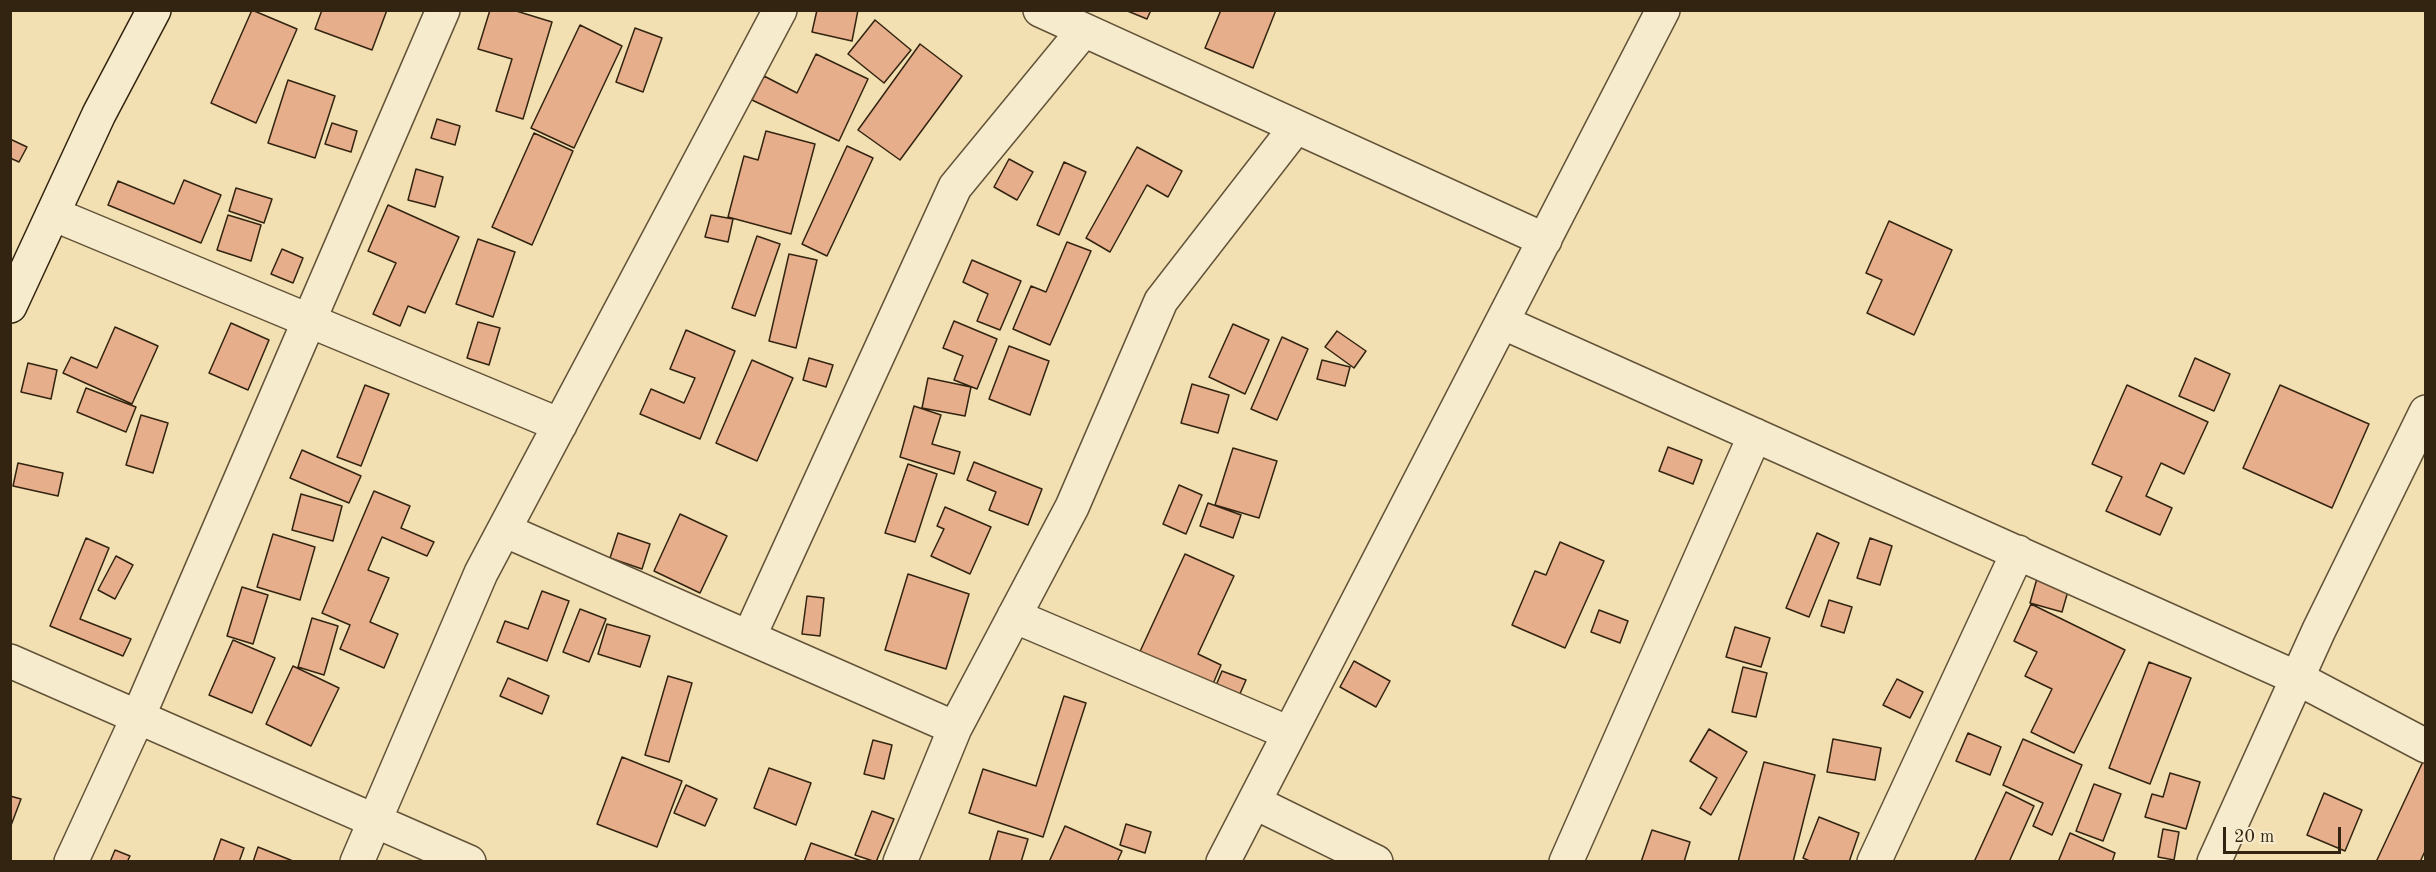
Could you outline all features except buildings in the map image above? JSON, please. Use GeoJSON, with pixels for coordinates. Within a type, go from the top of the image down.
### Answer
{"type":"FeatureCollection","features":[{"type":"Feature","properties":{"kind":"street"},"geometry":{"type":"LineString","coordinates":[[10,306],[99,114],[154,10]]}},
{"type":"Feature","properties":{"kind":"street"},"geometry":{"type":"LineString","coordinates":[[71,861],[138,717],[444,10]]}},
{"type":"Feature","properties":{"kind":"street"},"geometry":{"type":"LineString","coordinates":[[357,861],[481,573],[780,10]]}},
{"type":"Feature","properties":{"kind":"street"},"geometry":{"type":"LineString","coordinates":[[1040,10],[1545,240]]}},
{"type":"Feature","properties":{"kind":"street"},"geometry":{"type":"LineString","coordinates":[[1223,861],[1663,10]]}},
{"type":"Feature","properties":{"kind":"street"},"geometry":{"type":"LineString","coordinates":[[749,638],[955,187],[1083,30]]}},
{"type":"Feature","properties":{"kind":"street"},"geometry":{"type":"LineString","coordinates":[[900,861],[956,728],[1072,507],[1161,301],[1296,127]]}},
{"type":"Feature","properties":{"kind":"street"},"geometry":{"type":"LineString","coordinates":[[53,214],[560,425]]}},
{"type":"Feature","properties":{"kind":"street"},"geometry":{"type":"LineString","coordinates":[[1502,322],[2297,678],[2426,746]]}},
{"type":"Feature","properties":{"kind":"street"},"geometry":{"type":"LineString","coordinates":[[2214,861],[2297,678],[2426,412]]}},
{"type":"Feature","properties":{"kind":"street"},"geometry":{"type":"LineString","coordinates":[[1566,861],[1755,435]]}},
{"type":"Feature","properties":{"kind":"street"},"geometry":{"type":"LineString","coordinates":[[504,530],[956,728]]}},
{"type":"Feature","properties":{"kind":"street"},"geometry":{"type":"LineString","coordinates":[[1874,861],[2018,552]]}},
{"type":"Feature","properties":{"kind":"street"},"geometry":{"type":"LineString","coordinates":[[1014,616],[1289,733]]}},
{"type":"Feature","properties":{"kind":"street"},"geometry":{"type":"LineString","coordinates":[[10,661],[469,861]]}},
{"type":"Feature","properties":{"kind":"street"},"geometry":{"type":"LineString","coordinates":[[1254,802],[1376,861]]}}]}
